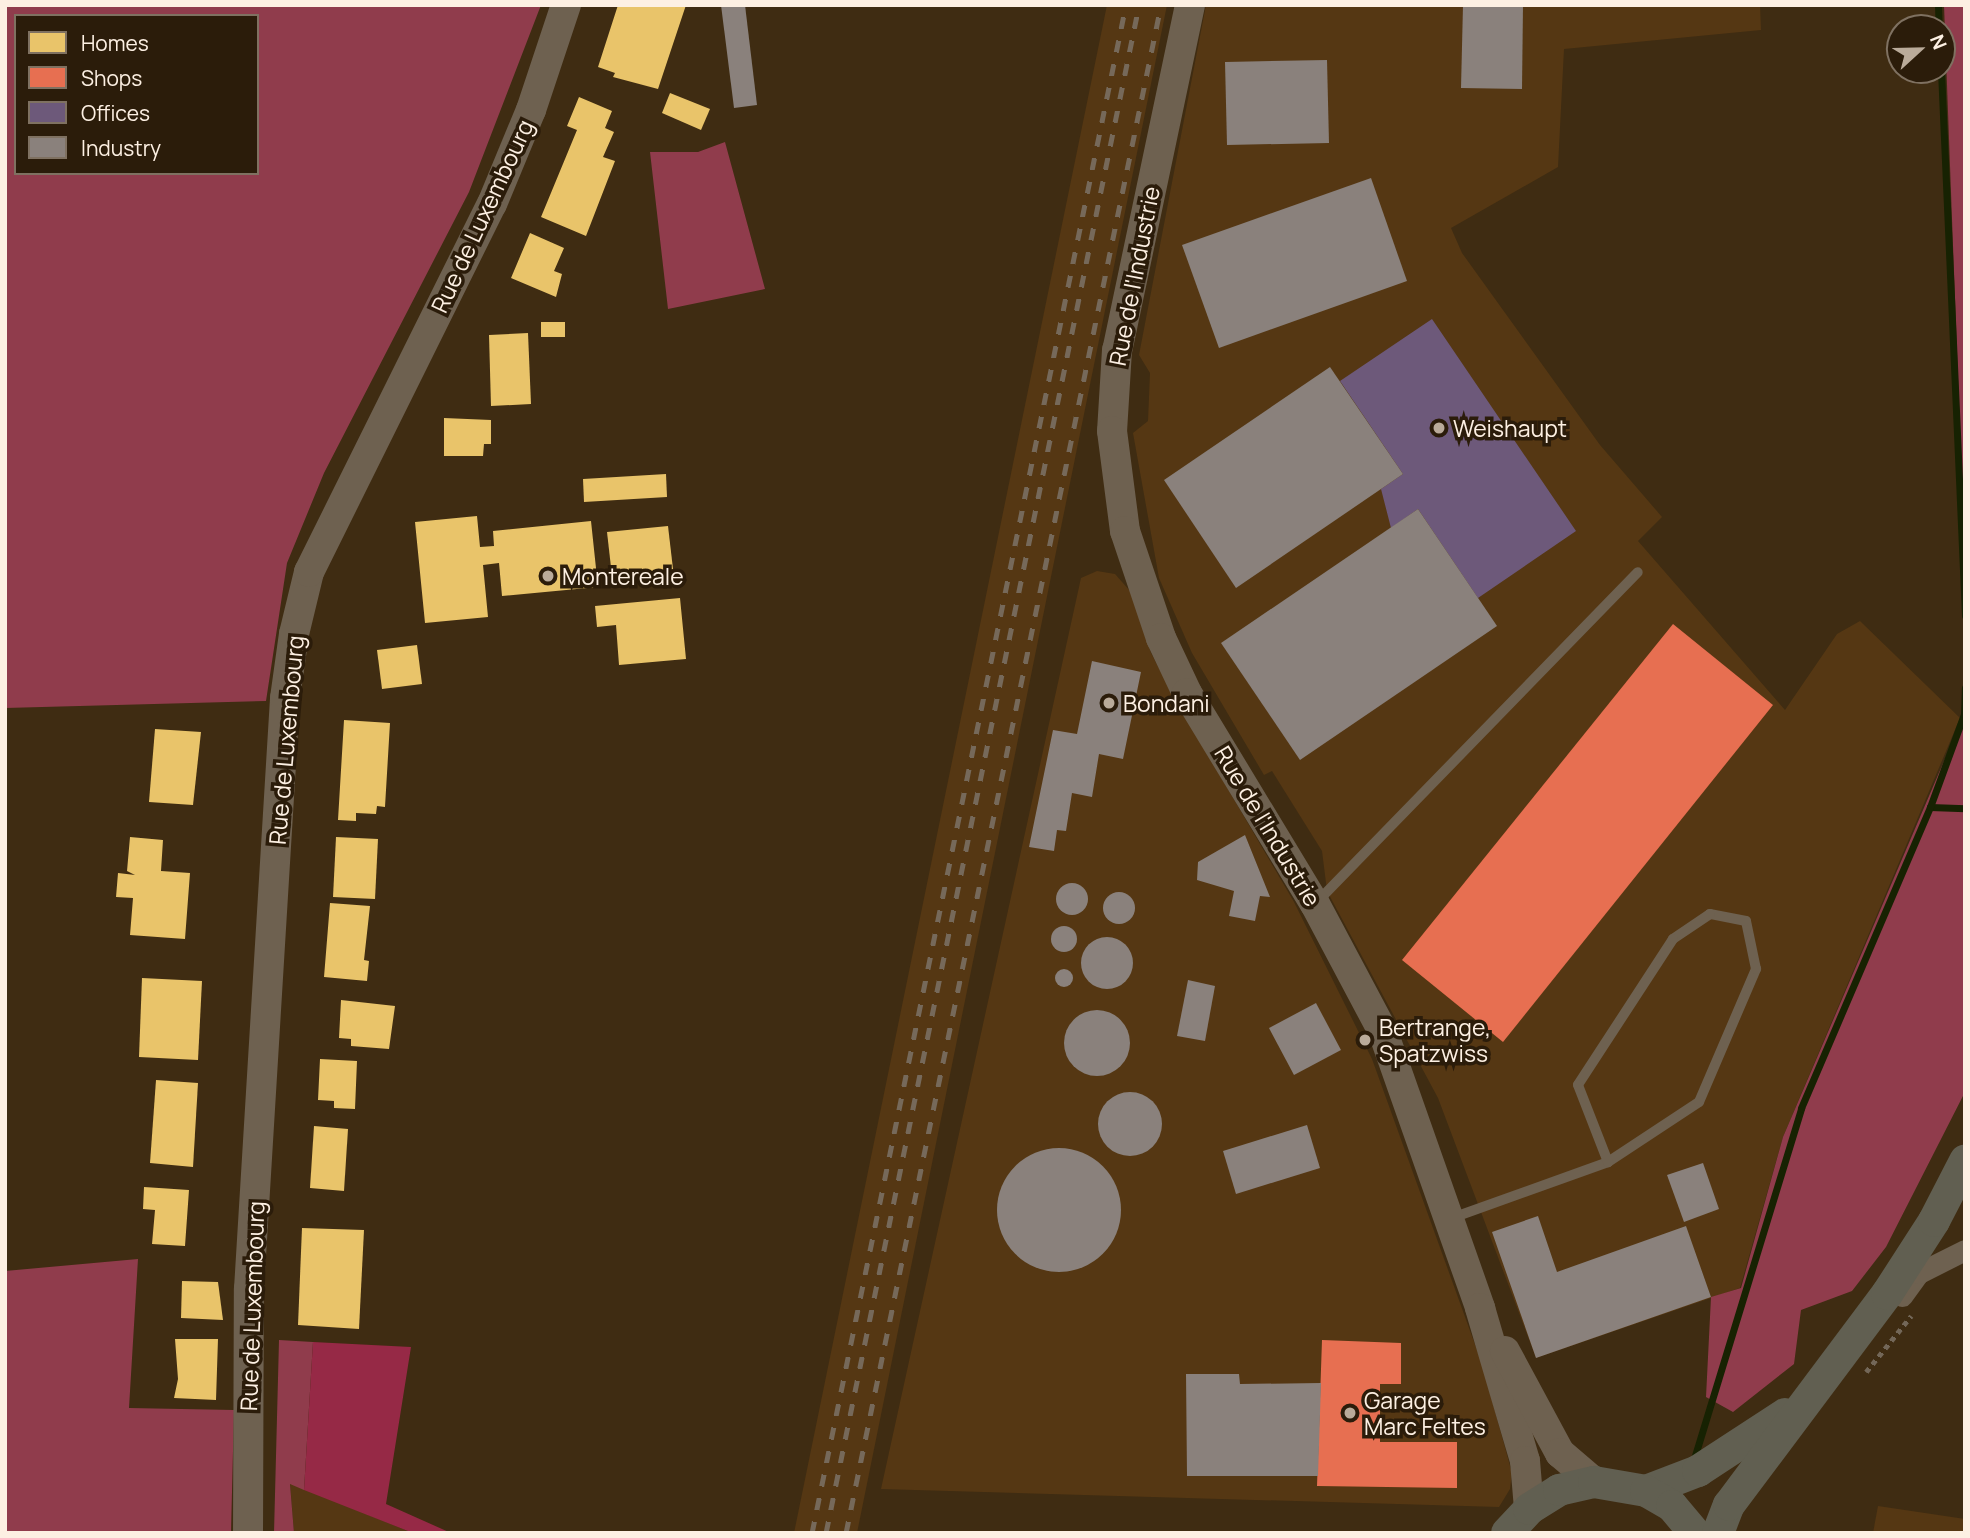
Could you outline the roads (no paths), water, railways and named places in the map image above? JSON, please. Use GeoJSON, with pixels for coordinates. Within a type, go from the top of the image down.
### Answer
{"type":"FeatureCollection","features":[{"type":"Feature","properties":{"kind":"main road"},"geometry":{"type":"LineString","coordinates":[[1718,1533],[1729,1505],[1835,1364],[1920,1242],[1965,1161]]}},
{"type":"Feature","properties":{"kind":"main road"},"geometry":{"type":"LineString","coordinates":[[1646,1491],[1698,1471],[1807,1399]]}},
{"type":"Feature","properties":{"kind":"main road"},"geometry":{"type":"LineString","coordinates":[[1512,1526],[1559,1490],[1594,1482],[1646,1491],[1672,1506],[1695,1533]]}},
{"type":"Feature","properties":{"kind":"street","name":"Rue de Luxembourg"},"geometry":{"type":"LineString","coordinates":[[248,1533],[249,1289],[285,698],[294,634],[309,572],[492,204],[531,110],[566,5]]}},
{"type":"Feature","properties":{"kind":"street","name":"Rue de l'Industrie"},"geometry":{"type":"LineString","coordinates":[[1190,5],[1116,349],[1112,430],[1125,531],[1161,638],[1187,692],[1315,904],[1383,1032],[1480,1308],[1525,1461],[1512,1526]]}},
{"type":"Feature","properties":{"kind":"street"},"geometry":{"type":"LineString","coordinates":[[1835,1364],[1870,1339],[1919,1273],[1965,1250]]}},
{"type":"Feature","properties":{"kind":"street","name":"Rue de l'Industrie"},"geometry":{"type":"LineString","coordinates":[[1480,1308],[1560,1453],[1594,1482]]}},
{"type":"Feature","properties":{"kind":"lane"},"geometry":{"type":"LineString","coordinates":[[1315,904],[1638,572]]}},
{"type":"Feature","properties":{"kind":"lane"},"geometry":{"type":"LineString","coordinates":[[1450,1219],[1608,1162],[1699,1102],[1756,969],[1746,921],[1710,914],[1673,939],[1578,1085],[1608,1162]]}},
{"type":"Feature","properties":{"kind":"waterway"},"geometry":{"type":"LineString","coordinates":[[1938,5],[1938,14]]}},
{"type":"Feature","properties":{"kind":"waterway"},"geometry":{"type":"LineString","coordinates":[[1942,84],[1965,615]]}},
{"type":"Feature","properties":{"kind":"waterway"},"geometry":{"type":"LineString","coordinates":[[1693,1462],[1801,1108],[1930,807],[1964,714],[1965,688]]}},
{"type":"Feature","properties":{"kind":"waterway"},"geometry":{"type":"LineString","coordinates":[[1930,807],[1965,808]]}},
{"type":"Feature","properties":{"kind":"railway"},"geometry":{"type":"LineString","coordinates":[[812,1533],[1126,5]]}},
{"type":"Feature","properties":{"kind":"railway"},"geometry":{"type":"LineString","coordinates":[[826,1533],[1139,5]]}},
{"type":"Feature","properties":{"kind":"railway"},"geometry":{"type":"LineString","coordinates":[[846,1533],[1161,5]]}},
{"type":"Feature","properties":{"kind":"place","name":"Weishaupt"},"geometry":{"type":"Point","coordinates":[1439,428]}},
{"type":"Feature","properties":{"kind":"place","name":"Montereale"},"geometry":{"type":"Point","coordinates":[548,576]}},
{"type":"Feature","properties":{"kind":"place","name":"Bondani"},"geometry":{"type":"Point","coordinates":[1109,703]}},
{"type":"Feature","properties":{"kind":"place","name":"Bertrange, Spatzwiss"},"geometry":{"type":"Point","coordinates":[1365,1040]}},
{"type":"Feature","properties":{"kind":"place","name":"Garage Marc Feltes"},"geometry":{"type":"Point","coordinates":[1350,1413]}}]}
